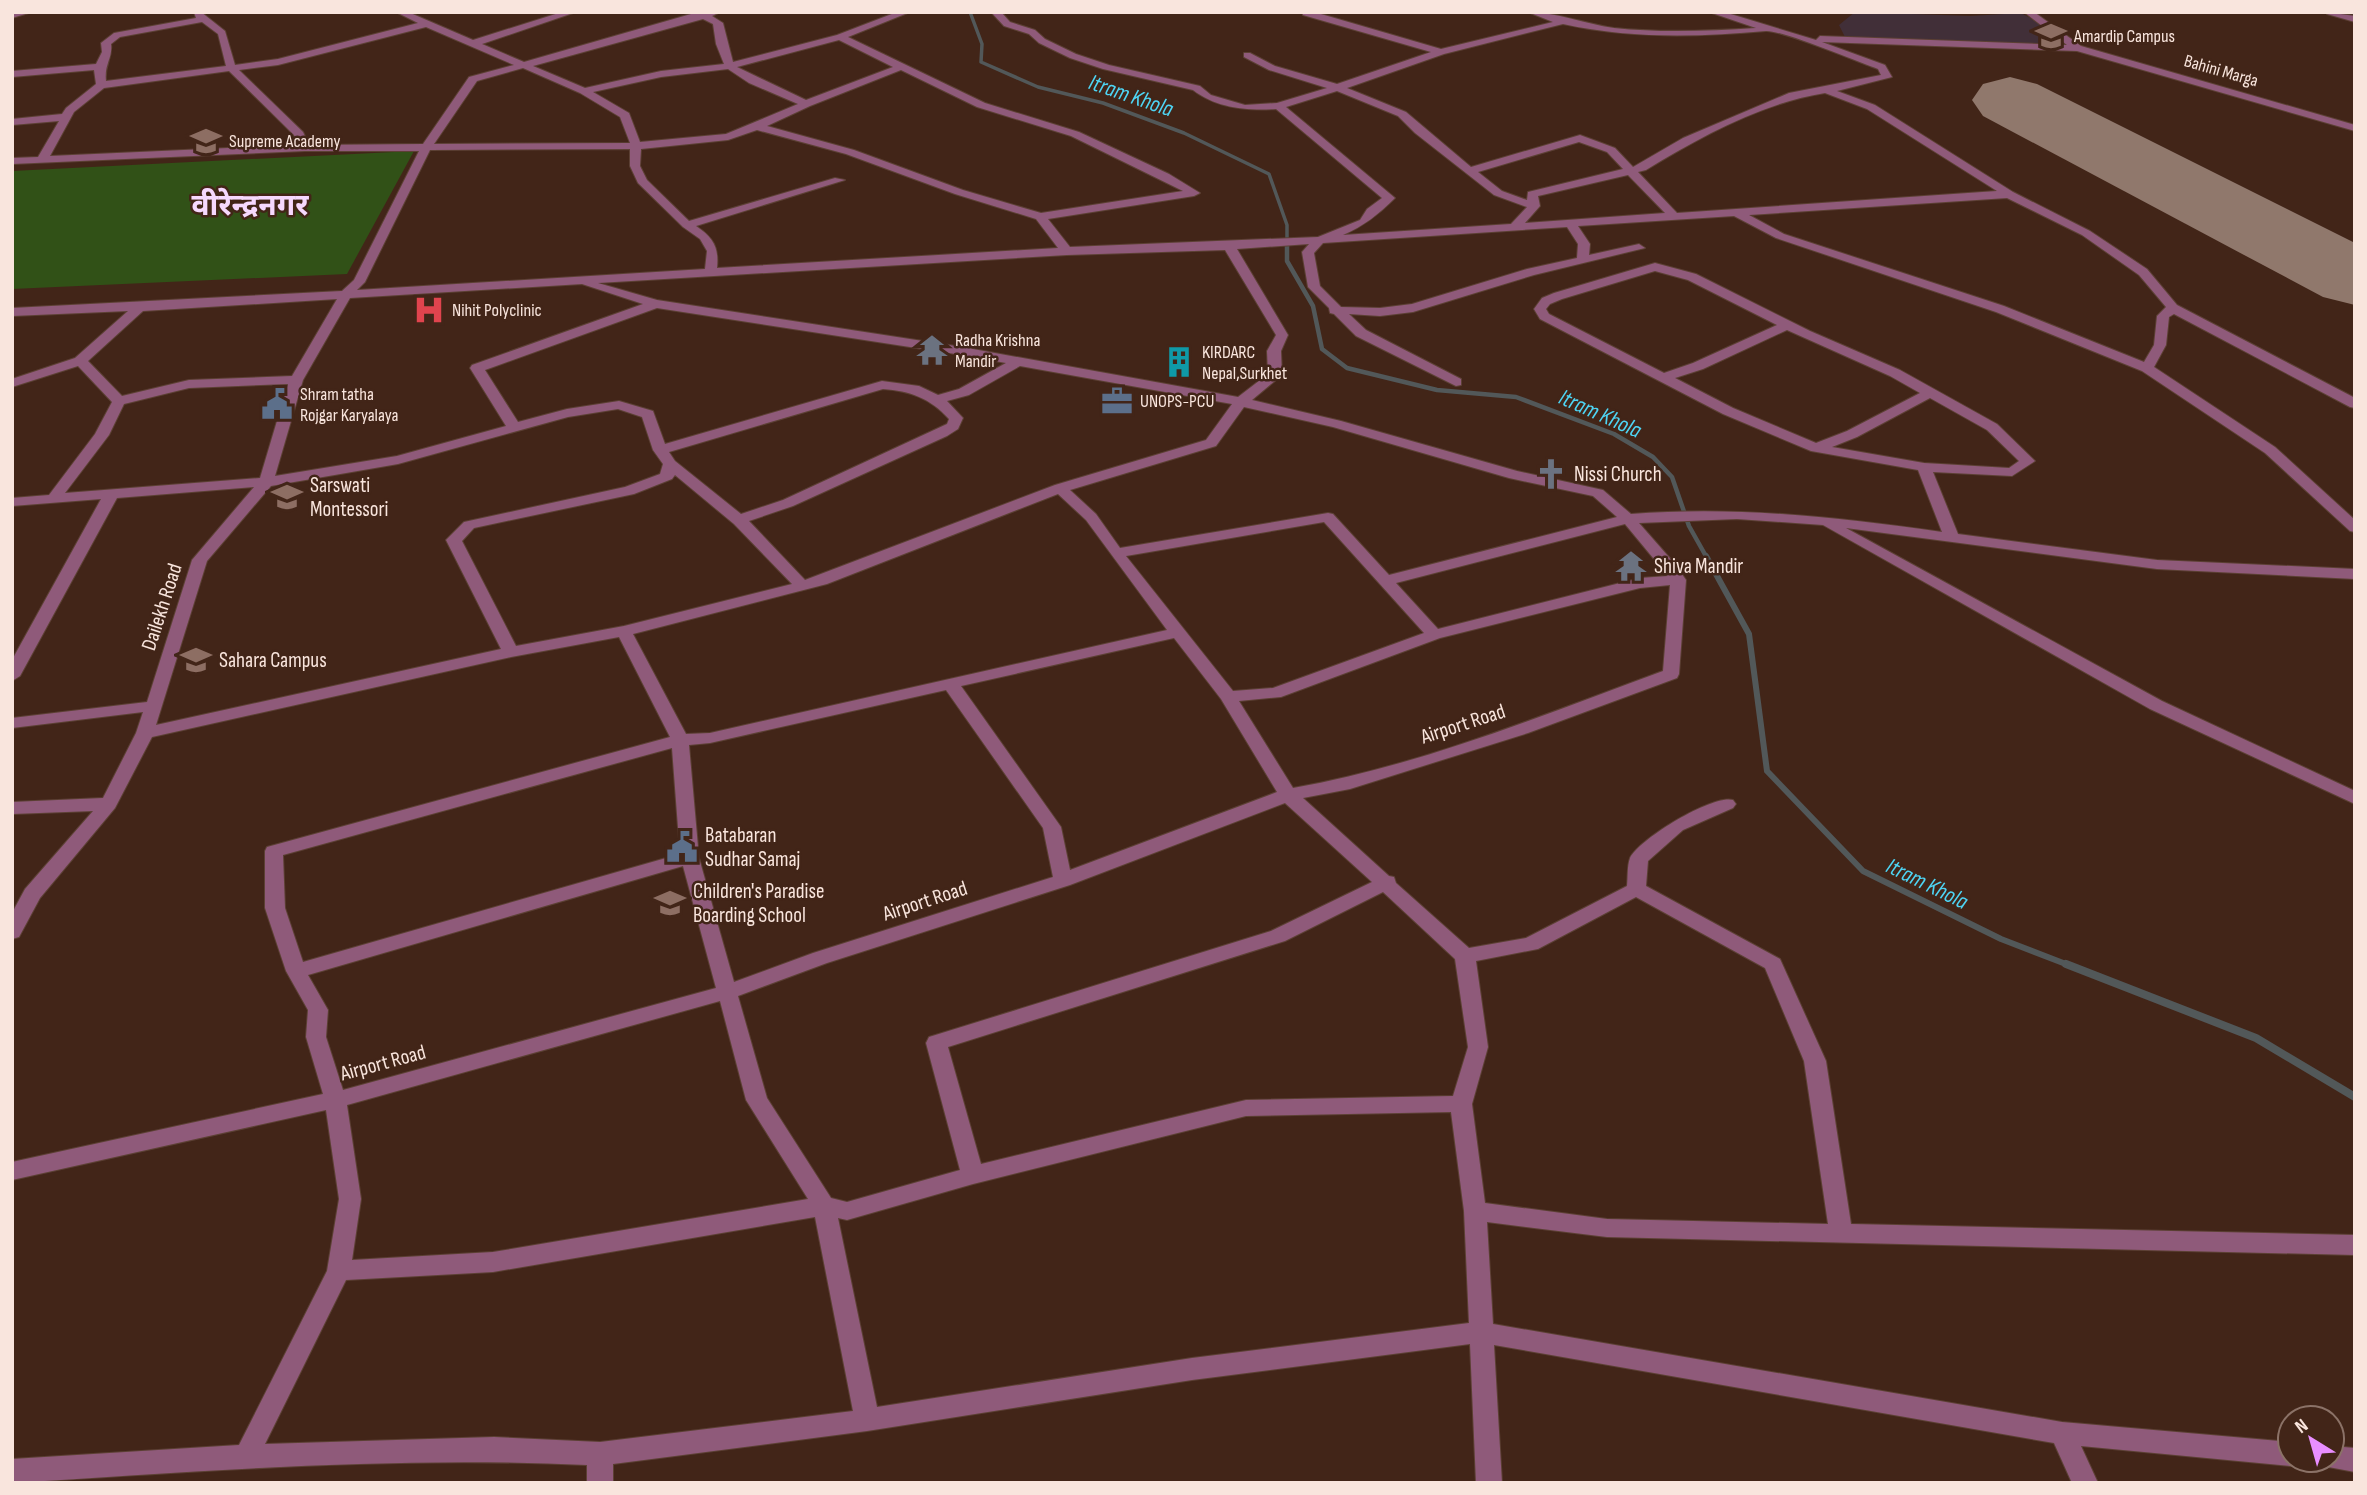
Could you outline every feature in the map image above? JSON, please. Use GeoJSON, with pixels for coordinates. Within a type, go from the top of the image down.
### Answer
{"type":"FeatureCollection","features":[{"type":"Feature","properties":{"kind":"street"},"geometry":{"type":"LineString","coordinates":[[12,15],[28,12]]}},
{"type":"Feature","properties":{"kind":"street"},"geometry":{"type":"LineString","coordinates":[[193,12],[222,33],[231,68],[299,134],[305,148]]}},
{"type":"Feature","properties":{"kind":"street"},"geometry":{"type":"LineString","coordinates":[[400,12],[584,91],[625,115],[636,146],[635,166],[642,181],[687,225],[705,237],[713,251],[711,272]]}},
{"type":"Feature","properties":{"kind":"street"},"geometry":{"type":"LineString","coordinates":[[474,43],[572,12]]}},
{"type":"Feature","properties":{"kind":"street"},"geometry":{"type":"LineString","coordinates":[[871,12],[890,19]]}},
{"type":"Feature","properties":{"kind":"street"},"geometry":{"type":"LineString","coordinates":[[584,91],[661,74],[730,66],[841,37],[906,12]]}},
{"type":"Feature","properties":{"kind":"street"},"geometry":{"type":"LineString","coordinates":[[996,12],[1007,24],[1032,32],[1042,41],[1073,56],[1106,67],[1196,88],[1208,97],[1244,108],[1278,106],[1385,73],[1441,52],[1559,23]]}},
{"type":"Feature","properties":{"kind":"street"},"geometry":{"type":"LineString","coordinates":[[1309,12],[1306,13],[1441,52]]}},
{"type":"Feature","properties":{"kind":"street"},"geometry":{"type":"LineString","coordinates":[[1532,12],[1559,23],[1681,35],[1772,30]]}},
{"type":"Feature","properties":{"kind":"street"},"geometry":{"type":"LineString","coordinates":[[1534,206],[1532,194],[1642,168],[1687,140],[1793,95],[1887,77],[1882,67],[1805,39],[1713,12]]}},
{"type":"Feature","properties":{"kind":"street"},"geometry":{"type":"LineString","coordinates":[[2028,12],[2078,48]]}},
{"type":"Feature","properties":{"kind":"street"},"geometry":{"type":"LineString","coordinates":[[2330,12],[2355,19]]}},
{"type":"Feature","properties":{"kind":"street"},"geometry":{"type":"LineString","coordinates":[[706,14],[718,23],[718,37],[730,66],[767,88],[806,104]]}},
{"type":"Feature","properties":{"kind":"street","name":"Dailekh Road"},"geometry":{"type":"LineString","coordinates":[[13,928],[32,894],[108,804],[145,733],[200,560],[266,482],[296,380],[347,293],[359,282],[425,146],[473,79],[706,14]]}},
{"type":"Feature","properties":{"kind":"street"},"geometry":{"type":"LineString","coordinates":[[101,85],[99,67],[107,52],[106,43],[117,35],[205,19]]}},
{"type":"Feature","properties":{"kind":"street"},"geometry":{"type":"LineString","coordinates":[[42,160],[66,117],[83,97],[101,85],[278,62],[425,24]]}},
{"type":"Feature","properties":{"kind":"street"},"geometry":{"type":"LineString","coordinates":[[757,127],[850,152],[959,192],[1040,217],[1194,193],[1165,176],[1076,134],[981,105],[841,37]]}},
{"type":"Feature","properties":{"kind":"street"},"geometry":{"type":"LineString","coordinates":[[1805,39],[2078,48]]}},
{"type":"Feature","properties":{"kind":"street","name":"Bahini Marga"},"geometry":{"type":"LineString","coordinates":[[2078,48],[2355,128]]}},
{"type":"Feature","properties":{"kind":"street"},"geometry":{"type":"LineString","coordinates":[[1247,55],[1272,68],[1335,87],[1402,114],[1498,193],[1534,206]]}},
{"type":"Feature","properties":{"kind":"street"},"geometry":{"type":"LineString","coordinates":[[12,74],[99,67]]}},
{"type":"Feature","properties":{"kind":"street"},"geometry":{"type":"LineString","coordinates":[[12,161],[305,148],[636,146],[728,138],[901,67]]}},
{"type":"Feature","properties":{"kind":"street"},"geometry":{"type":"LineString","coordinates":[[1826,90],[1871,107],[2009,194],[2086,233],[2143,272],[2173,308],[2355,404]]}},
{"type":"Feature","properties":{"kind":"street"},"geometry":{"type":"LineString","coordinates":[[1278,106],[1389,198],[1371,211],[1364,222],[1314,240],[1308,252],[1314,286],[1334,310],[1361,333],[1456,382]]}},
{"type":"Feature","properties":{"kind":"street"},"geometry":{"type":"LineString","coordinates":[[12,122],[66,117]]}},
{"type":"Feature","properties":{"kind":"street"},"geometry":{"type":"LineString","coordinates":[[1468,171],[1580,138],[1611,150],[1673,215]]}},
{"type":"Feature","properties":{"kind":"street"},"geometry":{"type":"LineString","coordinates":[[687,225],[839,180]]}},
{"type":"Feature","properties":{"kind":"street"},"geometry":{"type":"LineString","coordinates":[[12,312],[140,307],[1067,251],[1229,246],[2009,194]]}},
{"type":"Feature","properties":{"kind":"street"},"geometry":{"type":"LineString","coordinates":[[1516,225],[1534,206]]}},
{"type":"Feature","properties":{"kind":"street"},"geometry":{"type":"LineString","coordinates":[[1734,211],[1780,236],[2000,309],[2147,368],[2270,450],[2355,528]]}},
{"type":"Feature","properties":{"kind":"street"},"geometry":{"type":"LineString","coordinates":[[1040,217],[1067,251]]}},
{"type":"Feature","properties":{"kind":"street"},"geometry":{"type":"LineString","coordinates":[[1570,222],[1584,244],[1583,261]]}},
{"type":"Feature","properties":{"kind":"street"},"geometry":{"type":"LineString","coordinates":[[145,733],[511,652],[624,631],[802,586],[1060,488],[1211,443],[1241,402],[1275,375],[1274,351],[1282,335],[1262,307],[1248,275],[1229,246]]}},
{"type":"Feature","properties":{"kind":"street"},"geometry":{"type":"LineString","coordinates":[[1334,310],[1380,312],[1413,308],[1492,282],[1639,248]]}},
{"type":"Feature","properties":{"kind":"street"},"geometry":{"type":"LineString","coordinates":[[1655,267],[1692,277],[1788,326],[1895,373],[1928,394],[1992,427],[2028,461],[2012,472],[1924,467],[1816,448],[1728,411],[1665,377],[1544,316],[1540,309],[1546,301],[1558,296],[1655,267]]}},
{"type":"Feature","properties":{"kind":"street"},"geometry":{"type":"LineString","coordinates":[[573,280],[656,304],[804,325],[1241,402],[1336,424],[1514,475],[1598,493],[1629,519],[1678,580],[1640,583],[1434,635],[1275,692],[1228,697]]}},
{"type":"Feature","properties":{"kind":"street"},"geometry":{"type":"LineString","coordinates":[[515,429],[477,368],[656,304]]}},
{"type":"Feature","properties":{"kind":"street"},"geometry":{"type":"LineString","coordinates":[[12,383],[80,361],[140,307]]}},
{"type":"Feature","properties":{"kind":"street"},"geometry":{"type":"LineString","coordinates":[[2147,368],[2161,345],[2164,316],[2173,308]]}},
{"type":"Feature","properties":{"kind":"street"},"geometry":{"type":"LineString","coordinates":[[1665,377],[1698,366],[1788,326]]}},
{"type":"Feature","properties":{"kind":"street"},"geometry":{"type":"LineString","coordinates":[[80,361],[119,401]]}},
{"type":"Feature","properties":{"kind":"street"},"geometry":{"type":"LineString","coordinates":[[940,399],[964,392],[1017,362]]}},
{"type":"Feature","properties":{"kind":"street"},"geometry":{"type":"LineString","coordinates":[[54,498],[102,435],[119,401],[189,384],[296,380]]}},
{"type":"Feature","properties":{"kind":"street"},"geometry":{"type":"LineString","coordinates":[[660,450],[882,385],[903,386],[940,399],[956,418],[953,426],[942,433],[788,503],[740,519]]}},
{"type":"Feature","properties":{"kind":"street"},"geometry":{"type":"LineString","coordinates":[[1816,448],[1852,434],[1928,394]]}},
{"type":"Feature","properties":{"kind":"street"},"geometry":{"type":"LineString","coordinates":[[12,502],[266,482],[398,460],[566,413],[619,405],[648,414],[660,450],[670,464],[740,519],[771,549],[802,586]]}},
{"type":"Feature","properties":{"kind":"street"},"geometry":{"type":"LineString","coordinates":[[511,652],[454,540],[469,525],[629,491],[657,482],[667,476],[670,464]]}},
{"type":"Feature","properties":{"kind":"street"},"geometry":{"type":"LineString","coordinates":[[1924,467],[1952,538]]}},
{"type":"Feature","properties":{"kind":"street"},"geometry":{"type":"LineString","coordinates":[[1060,488],[1091,517],[1228,697],[1288,795],[1387,882],[1465,956],[1478,1047],[1461,1104],[1475,1212],[1489,1483]]}},
{"type":"Feature","properties":{"kind":"street"},"geometry":{"type":"LineString","coordinates":[[12,676],[111,495]]}},
{"type":"Feature","properties":{"kind":"street"},"geometry":{"type":"LineString","coordinates":[[1386,580],[1629,519],[1723,513],[1820,519],[2189,567],[2355,574]]}},
{"type":"Feature","properties":{"kind":"street"},"geometry":{"type":"LineString","coordinates":[[1116,553],[1328,517],[1434,635]]}},
{"type":"Feature","properties":{"kind":"street"},"geometry":{"type":"LineString","coordinates":[[1820,519],[2156,705],[2355,798]]}},
{"type":"Feature","properties":{"kind":"street","name":"Airport Road"},"geometry":{"type":"LineString","coordinates":[[12,1171],[335,1100],[727,992],[820,958],[1063,880],[1288,795],[1357,781],[1522,729],[1671,674],[1678,580]]}},
{"type":"Feature","properties":{"kind":"street"},"geometry":{"type":"LineString","coordinates":[[624,631],[680,740],[690,858],[757,1100],[824,1206],[867,1420]]}},
{"type":"Feature","properties":{"kind":"street"},"geometry":{"type":"LineString","coordinates":[[246,1456],[339,1271],[350,1199],[335,1100],[316,1037],[318,1010],[296,971],[275,908],[274,851],[680,740],[710,738],[1178,632]]}},
{"type":"Feature","properties":{"kind":"street"},"geometry":{"type":"LineString","coordinates":[[948,682],[1052,827],[1063,880]]}},
{"type":"Feature","properties":{"kind":"street"},"geometry":{"type":"LineString","coordinates":[[12,723],[153,706]]}},
{"type":"Feature","properties":{"kind":"street"},"geometry":{"type":"LineString","coordinates":[[12,808],[108,804]]}},
{"type":"Feature","properties":{"kind":"street"},"geometry":{"type":"LineString","coordinates":[[1636,889],[1639,859],[1677,826],[1727,804]]}},
{"type":"Feature","properties":{"kind":"street"},"geometry":{"type":"LineString","coordinates":[[296,971],[690,858]]}},
{"type":"Feature","properties":{"kind":"street"},"geometry":{"type":"LineString","coordinates":[[973,1175],[936,1042],[1278,936],[1387,882]]}},
{"type":"Feature","properties":{"kind":"street"},"geometry":{"type":"LineString","coordinates":[[1465,956],[1531,944],[1636,889]]}},
{"type":"Feature","properties":{"kind":"street"},"geometry":{"type":"LineString","coordinates":[[1636,889],[1773,964],[1815,1061],[1841,1233]]}},
{"type":"Feature","properties":{"kind":"street"},"geometry":{"type":"LineString","coordinates":[[339,1271],[493,1262],[824,1206],[847,1211],[973,1175],[1246,1108],[1461,1104]]}},
{"type":"Feature","properties":{"kind":"street"},"geometry":{"type":"LineString","coordinates":[[1475,1212],[1607,1228],[2355,1245]]}},
{"type":"Feature","properties":{"kind":"street"},"geometry":{"type":"LineString","coordinates":[[12,1471],[246,1456],[494,1449],[600,1454],[867,1420],[1192,1369],[1480,1332],[2062,1433],[2276,1453]]}},
{"type":"Feature","properties":{"kind":"street"},"geometry":{"type":"LineString","coordinates":[[2062,1433],[2085,1483]]}},
{"type":"Feature","properties":{"kind":"street"},"geometry":{"type":"LineString","coordinates":[[600,1454],[600,1483]]}},
{"type":"Feature","properties":{"kind":"shaded area"},"geometry":{"type":"Polygon","coordinates":[[[1855,12],[1970,16],[2021,13],[2047,27],[2069,47],[1846,39],[1839,25],[1855,12]]]}},
{"type":"Feature","properties":{"kind":"green space"},"geometry":{"type":"Polygon","coordinates":[[[414,151],[347,274],[12,289],[12,171],[414,151]]]}},
{"type":"Feature","properties":{"kind":"waterway","name":"Itram Khola"},"geometry":{"type":"LineString","coordinates":[[970,12],[982,44],[981,62],[1038,87],[1103,103],[1184,133],[1269,174],[1287,225],[1287,261],[1313,306],[1322,349],[1347,368],[1437,390],[1516,397],[1614,434],[1653,457],[1672,477],[1689,526],[1707,558]]}},
{"type":"Feature","properties":{"kind":"waterway"},"geometry":{"type":"LineString","coordinates":[[2351,12],[2355,13]]}},
{"type":"Feature","properties":{"kind":"waterway","name":"Itram Khola"},"geometry":{"type":"LineString","coordinates":[[1706,556],[1749,634],[1767,771],[1863,871],[2001,939],[2071,966]]}},
{"type":"Feature","properties":{"kind":"waterway","name":"Itram Khola"},"geometry":{"type":"LineString","coordinates":[[2066,964],[2256,1038],[2355,1097]]}},
{"type":"Feature","properties":{"kind":"runway"},"geometry":{"type":"LineString","coordinates":[[2010,100],[2355,278]]}},
{"type":"Feature","properties":{"kind":"place","name":"Amardip Campus"},"geometry":{"type":"Point","coordinates":[2051,36]}},
{"type":"Feature","properties":{"kind":"place","name":"Supreme Academy"},"geometry":{"type":"Point","coordinates":[206,141]}},
{"type":"Feature","properties":{"kind":"place","name":"Nihit Polyclinic"},"geometry":{"type":"Point","coordinates":[429,310]}},
{"type":"Feature","properties":{"kind":"place","name":"Radha Krishna Mandir"},"geometry":{"type":"Point","coordinates":[932,350]}},
{"type":"Feature","properties":{"kind":"place","name":"KIRDARC Nepal,Surkhet"},"geometry":{"type":"Point","coordinates":[1179,362]}},
{"type":"Feature","properties":{"kind":"place","name":"UNOPS-PCU"},"geometry":{"type":"Point","coordinates":[1117,401]}},
{"type":"Feature","properties":{"kind":"place","name":"Shram tatha Rojgar Karyalaya"},"geometry":{"type":"Point","coordinates":[277,404]}},
{"type":"Feature","properties":{"kind":"place","name":"Nissi Church"},"geometry":{"type":"Point","coordinates":[1551,474]}},
{"type":"Feature","properties":{"kind":"place","name":"Sarswati Montessori"},"geometry":{"type":"Point","coordinates":[287,497]}},
{"type":"Feature","properties":{"kind":"place","name":"Shiva Mandir"},"geometry":{"type":"Point","coordinates":[1631,566]}},
{"type":"Feature","properties":{"kind":"place","name":"Sahara Campus"},"geometry":{"type":"Point","coordinates":[196,660]}},
{"type":"Feature","properties":{"kind":"place","name":"Batabaran Sudhar Samaj"},"geometry":{"type":"Point","coordinates":[682,847]}},
{"type":"Feature","properties":{"kind":"place","name":"Children's Paradise Boarding School"},"geometry":{"type":"Point","coordinates":[670,903]}},
{"type":"Feature","properties":{"kind":"district","name":"वीरेन्द्रनगर"},"geometry":{"type":"Point","coordinates":[250,206]}}]}
